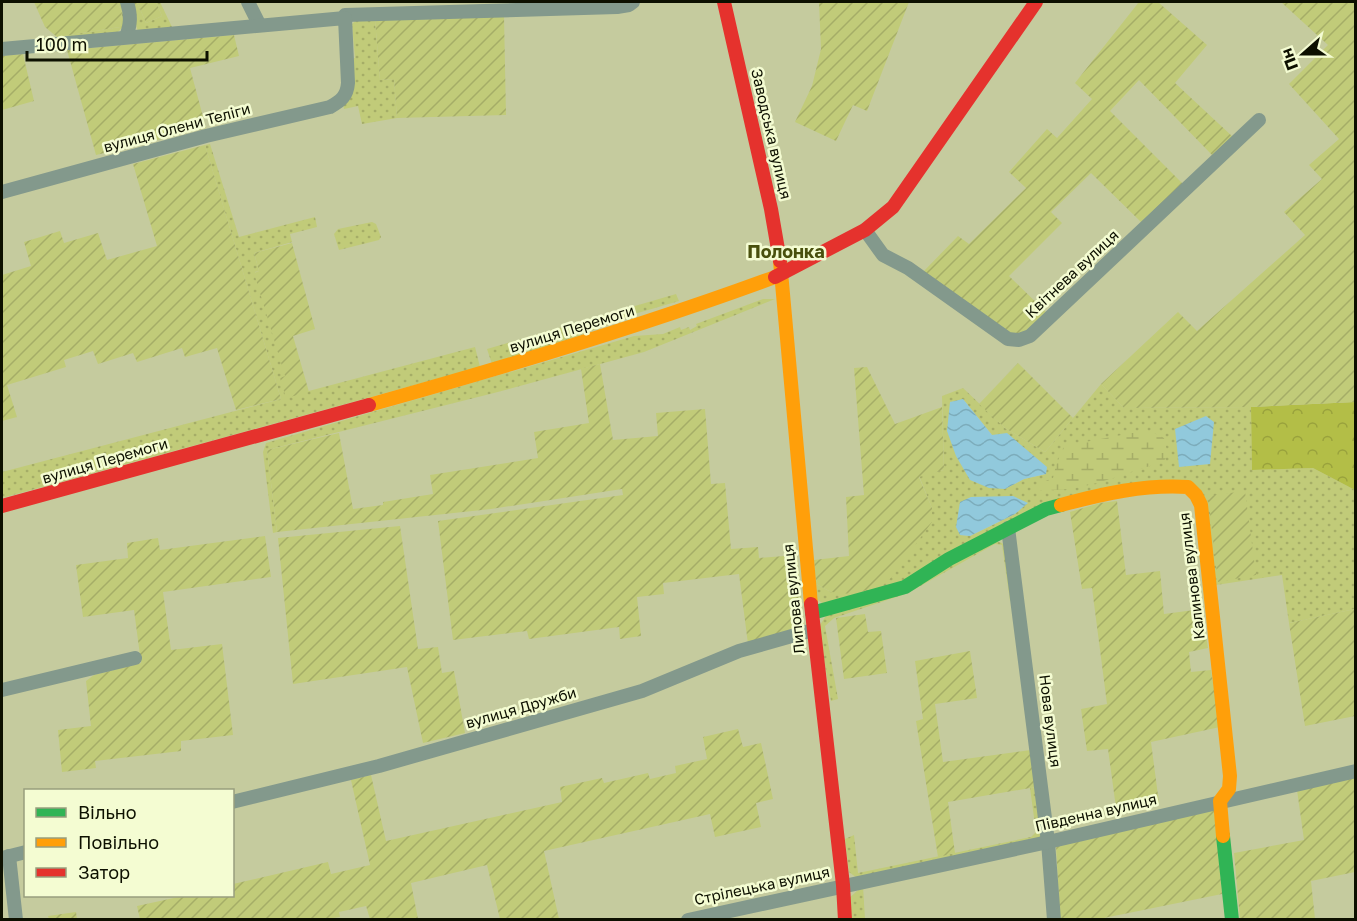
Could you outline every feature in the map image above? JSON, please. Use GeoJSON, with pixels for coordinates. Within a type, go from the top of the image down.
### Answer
{"type":"FeatureCollection","features":[{"type":"Feature","properties":{"kind":"street"},"geometry":{"type":"LineString","coordinates":[[126,37],[131,24],[131,13],[127,2]]}},
{"type":"Feature","properties":{"kind":"street"},"geometry":{"type":"LineString","coordinates":[[248,2],[259,24]]}},
{"type":"Feature","properties":{"kind":"street"},"geometry":{"type":"LineString","coordinates":[[2,49],[345,16],[617,7],[633,2]]}},
{"type":"Feature","properties":{"kind":"street","name":"Заводська вулиця"},"geometry":{"type":"LineString","coordinates":[[724,2],[771,210],[782,274]]}},
{"type":"Feature","properties":{"kind":"street","name":"вулиця Перемоги"},"geometry":{"type":"LineString","coordinates":[[2,506],[494,370],[683,311],[782,274],[865,230],[893,207],[1036,2]]}},
{"type":"Feature","properties":{"kind":"street","name":"вулиця Олени Теліги"},"geometry":{"type":"LineString","coordinates":[[2,192],[206,136],[330,107],[341,101],[348,92],[345,16]]}},
{"type":"Feature","properties":{"kind":"street","name":"Квітнева вулиця"},"geometry":{"type":"LineString","coordinates":[[865,230],[883,255],[908,268],[1008,339],[1020,340],[1030,336],[1259,120]]}},
{"type":"Feature","properties":{"kind":"street","name":"Липова вулиця"},"geometry":{"type":"LineString","coordinates":[[782,274],[813,630],[843,885],[845,920]]}},
{"type":"Feature","properties":{"kind":"street","name":"Калинова вулиця"},"geometry":{"type":"LineString","coordinates":[[812,613],[905,587],[949,559],[1046,509],[1101,494],[1171,486],[1188,487],[1196,495],[1201,505],[1226,728],[1229,789],[1220,801],[1232,920]]}},
{"type":"Feature","properties":{"kind":"street","name":"Нова вулиця"},"geometry":{"type":"LineString","coordinates":[[1008,528],[1048,842],[1054,920]]}},
{"type":"Feature","properties":{"kind":"street","name":"вулиця Дружби"},"geometry":{"type":"LineString","coordinates":[[234,802],[379,766],[642,691],[739,651],[813,630]]}},
{"type":"Feature","properties":{"kind":"street"},"geometry":{"type":"LineString","coordinates":[[2,690],[135,658]]}},
{"type":"Feature","properties":{"kind":"street","name":"Південна вулиця"},"geometry":{"type":"LineString","coordinates":[[843,885],[1048,842],[1356,771]]}},
{"type":"Feature","properties":{"kind":"street"},"geometry":{"type":"LineString","coordinates":[[16,920],[5,857],[24,852]]}},
{"type":"Feature","properties":{"kind":"street","name":"Стрілецька вулиця"},"geometry":{"type":"LineString","coordinates":[[688,920],[843,885]]}},
{"type":"Feature","properties":{"kind":"green space"},"geometry":{"type":"Polygon","coordinates":[[[34,2],[117,2],[122,12],[120,27],[57,37],[45,27],[34,2]]]}},
{"type":"Feature","properties":{"kind":"green space"},"geometry":{"type":"Polygon","coordinates":[[[117,2],[123,2],[124,26],[116,34],[64,39],[57,37],[120,27],[122,12],[117,2]]]}},
{"type":"Feature","properties":{"kind":"green space"},"geometry":{"type":"Polygon","coordinates":[[[130,2],[137,2],[146,23],[162,16],[156,2],[160,2],[172,27],[138,32],[130,2]]]}},
{"type":"Feature","properties":{"kind":"green space"},"geometry":{"type":"Polygon","coordinates":[[[137,2],[156,2],[162,16],[146,23],[137,2]]]}},
{"type":"Feature","properties":{"kind":"green space"},"geometry":{"type":"Polygon","coordinates":[[[819,2],[909,2],[867,111],[853,105],[836,141],[795,122],[812,86],[821,49],[819,2]]]}},
{"type":"Feature","properties":{"kind":"green space"},"geometry":{"type":"Polygon","coordinates":[[[1139,2],[1158,2],[1207,45],[1175,83],[1233,137],[1213,156],[1139,80],[1110,111],[1183,184],[1142,223],[1091,173],[1051,212],[1062,223],[1009,276],[1047,313],[1026,331],[1010,334],[923,272],[958,236],[969,244],[1026,188],[1009,172],[1047,129],[1057,138],[1092,99],[1075,83],[1139,2]]]}},
{"type":"Feature","properties":{"kind":"green space"},"geometry":{"type":"Polygon","coordinates":[[[1281,2],[1355,2],[1355,402],[1251,407],[1124,408],[1101,384],[1178,312],[1197,331],[1305,235],[1284,212],[1322,179],[1309,165],[1339,139],[1289,84],[1328,45],[1281,2]]]}},
{"type":"Feature","properties":{"kind":"green space"},"geometry":{"type":"Polygon","coordinates":[[[504,16],[506,115],[397,118],[394,79],[380,80],[375,20],[504,16]]]}},
{"type":"Feature","properties":{"kind":"green space"},"geometry":{"type":"Polygon","coordinates":[[[375,20],[380,80],[394,79],[397,118],[362,124],[358,106],[344,109],[343,104],[350,59],[355,58],[352,24],[355,21],[375,20]]]}},
{"type":"Feature","properties":{"kind":"green space"},"geometry":{"type":"Polygon","coordinates":[[[234,35],[239,56],[190,68],[206,128],[96,155],[67,50],[234,35]]]}},
{"type":"Feature","properties":{"kind":"green space"},"geometry":{"type":"Polygon","coordinates":[[[23,54],[34,101],[2,110],[2,56],[23,54]]]}},
{"type":"Feature","properties":{"kind":"green space"},"geometry":{"type":"Polygon","coordinates":[[[210,144],[239,237],[315,217],[317,227],[290,234],[292,242],[254,253],[259,271],[255,272],[286,377],[286,397],[475,347],[480,367],[2,498],[2,472],[281,399],[205,145],[210,144]]]}},
{"type":"Feature","properties":{"kind":"green space"},"geometry":{"type":"Polygon","coordinates":[[[205,145],[281,399],[236,410],[217,348],[185,357],[182,348],[137,362],[133,353],[98,364],[93,351],[64,360],[66,367],[7,385],[17,417],[2,421],[2,275],[31,266],[24,242],[60,231],[64,243],[98,233],[107,260],[157,246],[133,164],[205,145]]]}},
{"type":"Feature","properties":{"kind":"green space"},"geometry":{"type":"Polygon","coordinates":[[[372,222],[376,224],[381,237],[379,240],[339,250],[334,234],[338,229],[372,222]]]}},
{"type":"Feature","properties":{"kind":"green space"},"geometry":{"type":"Polygon","coordinates":[[[292,243],[315,329],[293,336],[309,392],[286,398],[280,378],[285,376],[254,273],[259,271],[254,253],[292,243]]]}},
{"type":"Feature","properties":{"kind":"green space"},"geometry":{"type":"Polygon","coordinates":[[[676,294],[679,301],[631,315],[578,336],[492,364],[487,349],[676,294]]]}},
{"type":"Feature","properties":{"kind":"green space"},"geometry":{"type":"Polygon","coordinates":[[[763,299],[775,299],[644,352],[494,393],[267,450],[277,532],[273,533],[263,452],[266,443],[634,336],[663,334],[680,327],[681,330],[689,327],[690,330],[697,326],[696,324],[763,299]]]}},
{"type":"Feature","properties":{"kind":"green space"},"geometry":{"type":"Polygon","coordinates":[[[1018,363],[1073,418],[1045,452],[1005,428],[979,404],[1018,363]]]}},
{"type":"Feature","properties":{"kind":"green space"},"geometry":{"type":"Polygon","coordinates":[[[600,364],[613,440],[658,436],[656,413],[705,409],[711,484],[725,483],[731,549],[758,547],[759,558],[797,555],[804,627],[748,644],[739,574],[663,583],[664,594],[637,597],[641,636],[620,639],[619,627],[529,639],[527,631],[453,640],[438,521],[623,495],[622,489],[491,509],[277,532],[267,450],[339,433],[353,509],[433,494],[430,475],[538,458],[534,432],[589,423],[581,369],[600,364]]]}},
{"type":"Feature","properties":{"kind":"green space"},"geometry":{"type":"Polygon","coordinates":[[[867,367],[895,424],[942,407],[944,470],[919,477],[932,508],[932,522],[891,578],[876,588],[851,594],[831,592],[816,584],[814,560],[849,556],[846,497],[864,495],[854,368],[867,367]]]}},
{"type":"Feature","properties":{"kind":"green space"},"geometry":{"type":"Polygon","coordinates":[[[1101,384],[1124,408],[1251,407],[1252,470],[1313,468],[1355,490],[1355,609],[1289,623],[1282,575],[1216,585],[1199,492],[1100,491],[903,584],[826,606],[818,600],[816,584],[831,592],[932,508],[919,476],[944,470],[942,396],[963,388],[1005,428],[1045,452],[1101,384]],[[963,399],[1005,489],[1024,479],[1046,474],[992,435],[963,399]],[[971,497],[960,535],[970,536],[1015,514],[984,497],[971,497]]]}},
{"type":"Feature","properties":{"kind":"green space"},"geometry":{"type":"Polygon","coordinates":[[[1355,402],[1355,490],[1313,468],[1252,470],[1251,407],[1355,402]]]}},
{"type":"Feature","properties":{"kind":"green space"},"geometry":{"type":"Polygon","coordinates":[[[1132,433],[1154,433],[1164,438],[1168,455],[1163,462],[1086,486],[1038,490],[1043,482],[1053,478],[1064,446],[1132,433]]]}},
{"type":"Feature","properties":{"kind":"green space"},"geometry":{"type":"Polygon","coordinates":[[[1245,491],[1256,575],[1218,582],[1208,496],[1245,491]]]}},
{"type":"Feature","properties":{"kind":"green space"},"geometry":{"type":"Polygon","coordinates":[[[1117,501],[1126,575],[1160,571],[1164,614],[1202,609],[1208,648],[1189,652],[1191,672],[1211,670],[1220,727],[1151,742],[1159,803],[1117,815],[1108,749],[1087,751],[1081,709],[1107,704],[1092,588],[1082,589],[1070,512],[1100,503],[1117,501]]]}},
{"type":"Feature","properties":{"kind":"green space"},"geometry":{"type":"Polygon","coordinates":[[[400,526],[418,649],[438,647],[442,673],[454,671],[465,733],[423,743],[407,667],[293,684],[278,538],[400,526]]]}},
{"type":"Feature","properties":{"kind":"green space"},"geometry":{"type":"Polygon","coordinates":[[[265,536],[271,577],[163,592],[171,650],[222,644],[233,735],[181,741],[181,751],[95,761],[96,768],[62,772],[58,730],[91,726],[86,681],[94,675],[141,663],[134,610],[83,617],[76,565],[128,558],[127,543],[158,538],[160,550],[265,536]]]}},
{"type":"Feature","properties":{"kind":"green space"},"geometry":{"type":"Polygon","coordinates":[[[995,541],[1002,543],[1007,549],[1013,601],[1010,601],[1002,545],[995,544],[908,593],[834,618],[825,626],[838,699],[831,701],[820,635],[820,625],[827,614],[906,590],[984,543],[995,541]]]}},
{"type":"Feature","properties":{"kind":"green space"},"geometry":{"type":"Polygon","coordinates":[[[1355,609],[1355,716],[1305,726],[1289,623],[1355,609]]]}},
{"type":"Feature","properties":{"kind":"green space"},"geometry":{"type":"Polygon","coordinates":[[[865,614],[868,632],[881,631],[887,673],[844,679],[836,618],[865,614]]]}},
{"type":"Feature","properties":{"kind":"green space"},"geometry":{"type":"Polygon","coordinates":[[[970,651],[977,698],[935,704],[943,762],[1031,750],[1036,787],[948,802],[955,853],[938,857],[916,721],[923,719],[915,661],[970,651]]]}},
{"type":"Feature","properties":{"kind":"green space"},"geometry":{"type":"Polygon","coordinates":[[[738,729],[743,747],[761,743],[773,799],[756,803],[761,827],[715,837],[710,814],[544,851],[559,919],[500,919],[487,865],[411,883],[418,919],[370,919],[366,906],[339,912],[340,917],[327,919],[140,919],[137,906],[178,897],[234,897],[234,884],[328,862],[331,874],[370,865],[351,780],[371,775],[386,841],[562,802],[560,787],[602,778],[604,783],[648,773],[650,779],[676,773],[675,766],[707,759],[703,737],[738,729]]]}},
{"type":"Feature","properties":{"kind":"green space"},"geometry":{"type":"Polygon","coordinates":[[[1355,777],[1355,872],[1311,881],[1315,919],[1240,919],[1234,853],[1304,840],[1297,790],[1355,777]]]}},
{"type":"Feature","properties":{"kind":"green space"},"geometry":{"type":"Polygon","coordinates":[[[1036,787],[1041,838],[857,878],[849,872],[845,839],[854,835],[858,873],[1031,837],[1036,832],[1030,788],[1036,787]]]}},
{"type":"Feature","properties":{"kind":"green space"},"geometry":{"type":"Polygon","coordinates":[[[1214,808],[1222,894],[1099,919],[1060,919],[1056,846],[1214,808]]]}},
{"type":"Feature","properties":{"kind":"green space"},"geometry":{"type":"Polygon","coordinates":[[[863,886],[865,919],[850,919],[849,898],[863,886]]]}},
{"type":"Feature","properties":{"kind":"green space"},"geometry":{"type":"Polygon","coordinates":[[[76,912],[77,919],[49,919],[48,916],[76,912]]]}},
{"type":"Feature","properties":{"kind":"water"},"geometry":{"type":"Polygon","coordinates":[[[963,399],[992,435],[1007,433],[1047,467],[1046,474],[1024,479],[1005,489],[989,488],[970,480],[956,456],[947,431],[950,402],[963,399]]]}},
{"type":"Feature","properties":{"kind":"water"},"geometry":{"type":"Polygon","coordinates":[[[1206,416],[1214,422],[1210,464],[1179,467],[1175,429],[1206,416]]]}},
{"type":"Feature","properties":{"kind":"water"},"geometry":{"type":"Polygon","coordinates":[[[1013,496],[1028,503],[1015,514],[970,536],[960,535],[956,527],[960,502],[971,497],[1013,496]]]}},
{"type":"Feature","properties":{"kind":"traffic: fast"},"geometry":{"type":"LineString","coordinates":[[812,613],[905,587],[949,559],[1046,509],[1061,505]]}},
{"type":"Feature","properties":{"kind":"traffic: fast"},"geometry":{"type":"LineString","coordinates":[[1223,836],[1232,920]]}},
{"type":"Feature","properties":{"kind":"traffic: slow"},"geometry":{"type":"LineString","coordinates":[[780,261],[811,604]]}},
{"type":"Feature","properties":{"kind":"traffic: slow"},"geometry":{"type":"LineString","coordinates":[[369,405],[574,345],[775,277]]}},
{"type":"Feature","properties":{"kind":"traffic: slow"},"geometry":{"type":"LineString","coordinates":[[1061,505],[1124,491],[1172,486],[1188,487],[1196,495],[1201,505],[1230,776],[1229,789],[1220,801],[1223,836]]}},
{"type":"Feature","properties":{"kind":"traffic: jam"},"geometry":{"type":"LineString","coordinates":[[724,2],[771,209],[780,261]]}},
{"type":"Feature","properties":{"kind":"traffic: jam"},"geometry":{"type":"LineString","coordinates":[[775,277],[865,230],[893,207],[1036,2]]}},
{"type":"Feature","properties":{"kind":"traffic: jam"},"geometry":{"type":"LineString","coordinates":[[2,506],[369,405]]}},
{"type":"Feature","properties":{"kind":"traffic: jam"},"geometry":{"type":"LineString","coordinates":[[811,604],[845,920]]}},
{"type":"Feature","properties":{"kind":"district","name":"Полонка"},"geometry":{"type":"Point","coordinates":[786,252]}}]}
